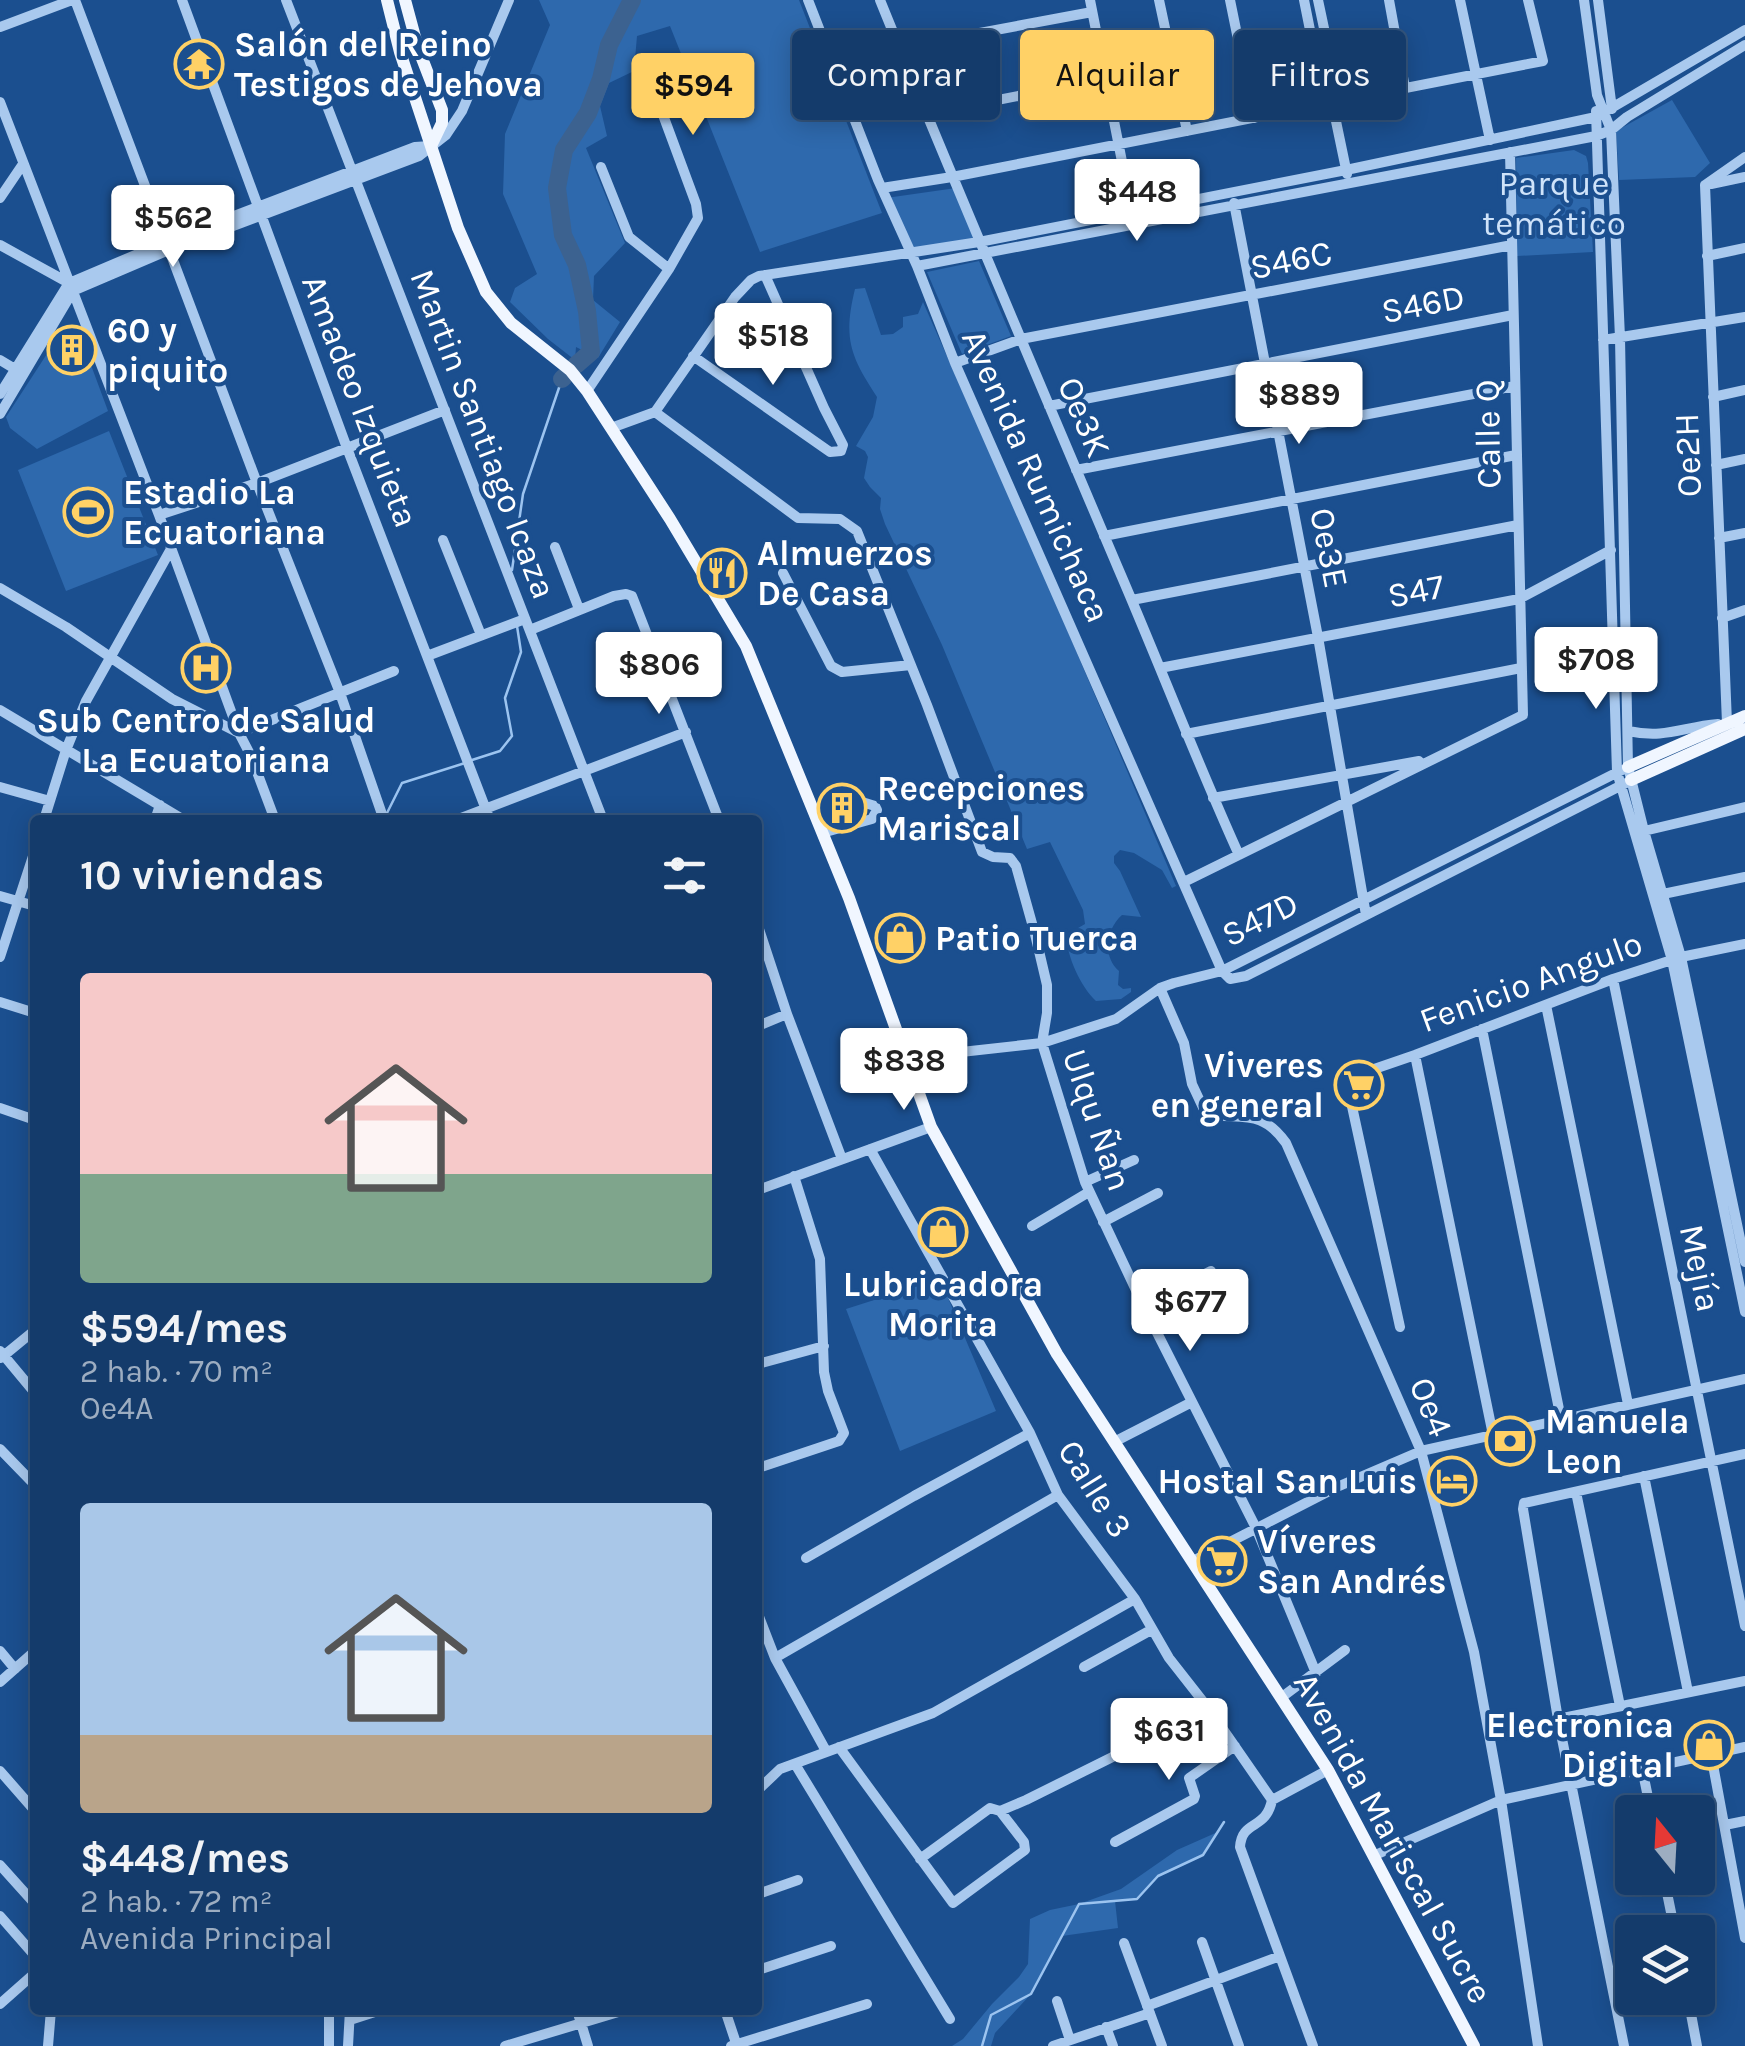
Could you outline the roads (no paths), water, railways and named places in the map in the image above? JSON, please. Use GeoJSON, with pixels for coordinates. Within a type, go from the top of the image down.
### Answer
{"type":"FeatureCollection","features":[{"type":"Feature","properties":{"kind":"main road","name":"Avenida Mariscal Sucre"},"geometry":{"type":"LineString","coordinates":[[387,0],[400,52],[458,228],[486,292],[511,323],[570,370],[586,391],[670,518],[746,646],[822,833],[931,1127],[1057,1354],[1328,1770],[1474,2046]]}},
{"type":"Feature","properties":{"kind":"main road","name":"Avenida Mariscal Sucre"},"geometry":{"type":"LineString","coordinates":[[405,0],[442,110],[442,124],[431,146]]}},
{"type":"Feature","properties":{"kind":"main road","name":"S47D"},"geometry":{"type":"LineString","coordinates":[[1625,776],[1745,716]]}},
{"type":"Feature","properties":{"kind":"main road","name":"S47D"},"geometry":{"type":"LineString","coordinates":[[1625,776],[1745,729]]}},
{"type":"Feature","properties":{"kind":"street"},"geometry":{"type":"LineString","coordinates":[[0,26],[52,4],[73,0],[340,693],[382,815]]}},
{"type":"Feature","properties":{"kind":"street","name":"Amadeo Izquieta"},"geometry":{"type":"LineString","coordinates":[[182,0],[347,448],[488,814]]}},
{"type":"Feature","properties":{"kind":"street","name":"Martin Santiago Icaza"},"geometry":{"type":"LineString","coordinates":[[286,0],[601,815]]}},
{"type":"Feature","properties":{"kind":"street"},"geometry":{"type":"LineString","coordinates":[[0,414],[20,372],[71,287],[415,147],[431,146],[446,134],[462,111],[509,0]]}},
{"type":"Feature","properties":{"kind":"street","name":"Avenida Rumichaca"},"geometry":{"type":"LineString","coordinates":[[808,0],[955,362],[1222,971]]}},
{"type":"Feature","properties":{"kind":"street","name":"Oe3K"},"geometry":{"type":"LineString","coordinates":[[880,0],[892,30]]}},
{"type":"Feature","properties":{"kind":"street"},"geometry":{"type":"LineString","coordinates":[[1159,0],[1186,131]]}},
{"type":"Feature","properties":{"kind":"street"},"geometry":{"type":"LineString","coordinates":[[1230,0],[1236,30]]}},
{"type":"Feature","properties":{"kind":"street"},"geometry":{"type":"LineString","coordinates":[[1304,0],[1310,30]]}},
{"type":"Feature","properties":{"kind":"street"},"geometry":{"type":"LineString","coordinates":[[1318,0],[1324,30]]}},
{"type":"Feature","properties":{"kind":"street"},"geometry":{"type":"LineString","coordinates":[[1388,0],[1394,30]]}},
{"type":"Feature","properties":{"kind":"street"},"geometry":{"type":"LineString","coordinates":[[1460,0],[1490,140]]}},
{"type":"Feature","properties":{"kind":"street"},"geometry":{"type":"LineString","coordinates":[[1406,88],[1543,61],[1528,0]]}},
{"type":"Feature","properties":{"kind":"street"},"geometry":{"type":"LineString","coordinates":[[1584,0],[1597,95],[1610,130],[1620,338],[1628,731],[1625,776],[1663,894],[1745,1262]]}},
{"type":"Feature","properties":{"kind":"street"},"geometry":{"type":"LineString","coordinates":[[1598,0],[1602,114],[1596,136],[1603,340],[1625,776],[1677,958],[1745,1312]]}},
{"type":"Feature","properties":{"kind":"street"},"geometry":{"type":"LineString","coordinates":[[981,30],[1091,6]]}},
{"type":"Feature","properties":{"kind":"street"},"geometry":{"type":"LineString","coordinates":[[982,248],[1132,212],[1602,114],[1745,30]]}},
{"type":"Feature","properties":{"kind":"street"},"geometry":{"type":"LineString","coordinates":[[611,428],[654,412],[742,288],[765,275],[914,260],[1234,205],[1596,136],[1745,45]]}},
{"type":"Feature","properties":{"kind":"street"},"geometry":{"type":"LineString","coordinates":[[586,391],[669,269],[698,218],[646,69]]}},
{"type":"Feature","properties":{"kind":"street"},"geometry":{"type":"LineString","coordinates":[[0,102],[273,815]]}},
{"type":"Feature","properties":{"kind":"street","name":"Oe3K"},"geometry":{"type":"LineString","coordinates":[[928,120],[1239,855]]}},
{"type":"Feature","properties":{"kind":"street"},"geometry":{"type":"LineString","coordinates":[[1114,120],[1132,212]]}},
{"type":"Feature","properties":{"kind":"street"},"geometry":{"type":"LineString","coordinates":[[882,188],[1244,120]]}},
{"type":"Feature","properties":{"kind":"street"},"geometry":{"type":"LineString","coordinates":[[1336,120],[1349,183]]}},
{"type":"Feature","properties":{"kind":"street","name":"Calle Q"},"geometry":{"type":"LineString","coordinates":[[1432,759],[1523,715],[1510,152]]}},
{"type":"Feature","properties":{"kind":"street"},"geometry":{"type":"LineString","coordinates":[[1704,185],[1745,157]]}},
{"type":"Feature","properties":{"kind":"street"},"geometry":{"type":"LineString","coordinates":[[0,198],[23,164]]}},
{"type":"Feature","properties":{"kind":"street"},"geometry":{"type":"LineString","coordinates":[[601,167],[629,237],[669,269]]}},
{"type":"Feature","properties":{"kind":"street"},"geometry":{"type":"LineString","coordinates":[[1704,185],[1745,177]]}},
{"type":"Feature","properties":{"kind":"street","name":"Oe2H"},"geometry":{"type":"LineString","coordinates":[[1704,185],[1725,724]]}},
{"type":"Feature","properties":{"kind":"street","name":"Oe3E"},"geometry":{"type":"LineString","coordinates":[[1232,192],[1318,637],[1366,915]]}},
{"type":"Feature","properties":{"kind":"street"},"geometry":{"type":"LineString","coordinates":[[0,245],[71,287]]}},
{"type":"Feature","properties":{"kind":"street","name":"S46C"},"geometry":{"type":"LineString","coordinates":[[955,362],[1021,339],[1512,246]]}},
{"type":"Feature","properties":{"kind":"street"},"geometry":{"type":"LineString","coordinates":[[1708,256],[1745,248]]}},
{"type":"Feature","properties":{"kind":"street"},"geometry":{"type":"LineString","coordinates":[[693,356],[830,452],[842,451],[843,445],[765,275]]}},
{"type":"Feature","properties":{"kind":"street","name":"S46D"},"geometry":{"type":"LineString","coordinates":[[1049,406],[1514,315]]}},
{"type":"Feature","properties":{"kind":"street"},"geometry":{"type":"LineString","coordinates":[[1603,340],[1745,318]]}},
{"type":"Feature","properties":{"kind":"street"},"geometry":{"type":"LineString","coordinates":[[0,360],[20,372]]}},
{"type":"Feature","properties":{"kind":"street"},"geometry":{"type":"LineString","coordinates":[[0,394],[20,372]]}},
{"type":"Feature","properties":{"kind":"street"},"geometry":{"type":"LineString","coordinates":[[1076,470],[1515,386]]}},
{"type":"Feature","properties":{"kind":"street"},"geometry":{"type":"LineString","coordinates":[[1713,397],[1745,390]]}},
{"type":"Feature","properties":{"kind":"street"},"geometry":{"type":"LineString","coordinates":[[159,515],[258,483],[445,410]]}},
{"type":"Feature","properties":{"kind":"street","name":"Ulqu Ñan"},"geometry":{"type":"LineString","coordinates":[[654,412],[798,518],[840,519],[857,531],[982,852],[1010,858],[1016,866],[1047,985],[1042,1043],[1087,1187],[1256,1528],[1316,1672]]}},
{"type":"Feature","properties":{"kind":"street"},"geometry":{"type":"LineString","coordinates":[[1104,536],[1516,456]]}},
{"type":"Feature","properties":{"kind":"street"},"geometry":{"type":"LineString","coordinates":[[1716,465],[1745,459]]}},
{"type":"Feature","properties":{"kind":"street"},"geometry":{"type":"LineString","coordinates":[[1132,600],[1518,525]]}},
{"type":"Feature","properties":{"kind":"street"},"geometry":{"type":"LineString","coordinates":[[1719,538],[1745,533]]}},
{"type":"Feature","properties":{"kind":"street"},"geometry":{"type":"LineString","coordinates":[[443,540],[481,635]]}},
{"type":"Feature","properties":{"kind":"street"},"geometry":{"type":"LineString","coordinates":[[555,547],[579,609]]}},
{"type":"Feature","properties":{"kind":"street"},"geometry":{"type":"LineString","coordinates":[[46,815],[86,701],[172,550]]}},
{"type":"Feature","properties":{"kind":"street","name":"S47"},"geometry":{"type":"LineString","coordinates":[[1160,668],[1520,599],[1612,550]]}},
{"type":"Feature","properties":{"kind":"street"},"geometry":{"type":"LineString","coordinates":[[783,573],[836,670],[912,666]]}},
{"type":"Feature","properties":{"kind":"street"},"geometry":{"type":"LineString","coordinates":[[0,588],[111,656],[172,699],[240,733],[394,671]]}},
{"type":"Feature","properties":{"kind":"street"},"geometry":{"type":"LineString","coordinates":[[428,656],[481,635],[629,594],[718,815]]}},
{"type":"Feature","properties":{"kind":"street"},"geometry":{"type":"LineString","coordinates":[[1722,618],[1745,610]]}},
{"type":"Feature","properties":{"kind":"street"},"geometry":{"type":"LineString","coordinates":[[1186,734],[1521,668]]}},
{"type":"Feature","properties":{"kind":"street"},"geometry":{"type":"LineString","coordinates":[[0,710],[176,815]]}},
{"type":"Feature","properties":{"kind":"street"},"geometry":{"type":"LineString","coordinates":[[1628,731],[1664,735],[1725,724]]}},
{"type":"Feature","properties":{"kind":"street"},"geometry":{"type":"LineString","coordinates":[[488,814],[686,732]]}},
{"type":"Feature","properties":{"kind":"street"},"geometry":{"type":"LineString","coordinates":[[1184,882],[1432,759]]}},
{"type":"Feature","properties":{"kind":"street"},"geometry":{"type":"LineString","coordinates":[[1213,798],[1432,759]]}},
{"type":"Feature","properties":{"kind":"street","name":"S47D"},"geometry":{"type":"LineString","coordinates":[[1625,776],[1246,976],[1230,979],[1222,971],[1364,899],[1625,776]]}},
{"type":"Feature","properties":{"kind":"street"},"geometry":{"type":"LineString","coordinates":[[0,787],[50,801]]}},
{"type":"Feature","properties":{"kind":"street"},"geometry":{"type":"LineString","coordinates":[[822,833],[872,819],[875,806],[862,802]]}},
{"type":"Feature","properties":{"kind":"street"},"geometry":{"type":"LineString","coordinates":[[157,815],[160,804]]}},
{"type":"Feature","properties":{"kind":"street"},"geometry":{"type":"LineString","coordinates":[[1644,831],[1745,807]]}},
{"type":"Feature","properties":{"kind":"street"},"geometry":{"type":"LineString","coordinates":[[0,957],[30,866]]}},
{"type":"Feature","properties":{"kind":"street"},"geometry":{"type":"LineString","coordinates":[[1663,894],[1745,877]]}},
{"type":"Feature","properties":{"kind":"street"},"geometry":{"type":"LineString","coordinates":[[0,896],[30,905]]}},
{"type":"Feature","properties":{"kind":"street"},"geometry":{"type":"LineString","coordinates":[[762,938],[842,1159]]}},
{"type":"Feature","properties":{"kind":"street","name":"Fenicio Angulo"},"geometry":{"type":"LineString","coordinates":[[1400,1327],[1348,1078],[1613,979],[1677,958],[1745,944]]}},
{"type":"Feature","properties":{"kind":"street"},"geometry":{"type":"LineString","coordinates":[[908,1058],[1042,1043],[1116,1018],[1160,988],[1222,971]]}},
{"type":"Feature","properties":{"kind":"street","name":"Mejía"},"geometry":{"type":"LineString","coordinates":[[1613,979],[1745,1626]]}},
{"type":"Feature","properties":{"kind":"street","name":"Oe4"},"geometry":{"type":"LineString","coordinates":[[1160,988],[1184,1043],[1192,1084],[1206,1114],[1238,1114],[1262,1122],[1276,1130],[1286,1143],[1421,1451],[1474,1652],[1538,2046]]}},
{"type":"Feature","properties":{"kind":"street"},"geometry":{"type":"LineString","coordinates":[[0,1002],[30,1011]]}},
{"type":"Feature","properties":{"kind":"street"},"geometry":{"type":"LineString","coordinates":[[1546,1005],[1628,1404]]}},
{"type":"Feature","properties":{"kind":"street"},"geometry":{"type":"LineString","coordinates":[[762,1024],[787,1014]]}},
{"type":"Feature","properties":{"kind":"street"},"geometry":{"type":"LineString","coordinates":[[1482,1029],[1560,1419]]}},
{"type":"Feature","properties":{"kind":"street"},"geometry":{"type":"LineString","coordinates":[[1415,1055],[1493,1434]]}},
{"type":"Feature","properties":{"kind":"street"},"geometry":{"type":"LineString","coordinates":[[0,1108],[30,1118]]}},
{"type":"Feature","properties":{"kind":"street"},"geometry":{"type":"LineString","coordinates":[[762,1188],[931,1127]]}},
{"type":"Feature","properties":{"kind":"street","name":"Calle 3"},"geometry":{"type":"LineString","coordinates":[[870,1149],[1030,1433],[1058,1495],[1135,1599],[1169,1658],[1210,1709],[1272,1800]]}},
{"type":"Feature","properties":{"kind":"street"},"geometry":{"type":"LineString","coordinates":[[1032,1226],[1134,1160]]}},
{"type":"Feature","properties":{"kind":"street"},"geometry":{"type":"LineString","coordinates":[[762,1467],[842,1438],[843,1430],[828,1391],[820,1259],[794,1176]]}},
{"type":"Feature","properties":{"kind":"street"},"geometry":{"type":"LineString","coordinates":[[1103,1222],[1158,1193]]}},
{"type":"Feature","properties":{"kind":"street"},"geometry":{"type":"LineString","coordinates":[[1143,1305],[1211,1271]]}},
{"type":"Feature","properties":{"kind":"street"},"geometry":{"type":"LineString","coordinates":[[30,1334],[1,1355],[30,1387]]}},
{"type":"Feature","properties":{"kind":"street"},"geometry":{"type":"LineString","coordinates":[[762,1363],[824,1346]]}},
{"type":"Feature","properties":{"kind":"street"},"geometry":{"type":"LineString","coordinates":[[1193,1561],[1337,1487],[1421,1451],[1745,1379]]}},
{"type":"Feature","properties":{"kind":"street"},"geometry":{"type":"LineString","coordinates":[[1114,1442],[1192,1402]]}},
{"type":"Feature","properties":{"kind":"street"},"geometry":{"type":"LineString","coordinates":[[806,1558],[1030,1433]]}},
{"type":"Feature","properties":{"kind":"street"},"geometry":{"type":"LineString","coordinates":[[0,1449],[30,1479]]}},
{"type":"Feature","properties":{"kind":"street"},"geometry":{"type":"LineString","coordinates":[[1624,2046],[1558,1719],[1524,1503],[1745,1454]]}},
{"type":"Feature","properties":{"kind":"street"},"geometry":{"type":"LineString","coordinates":[[1644,1476],[1688,1692]]}},
{"type":"Feature","properties":{"kind":"street"},"geometry":{"type":"LineString","coordinates":[[1576,1492],[1620,1706]]}},
{"type":"Feature","properties":{"kind":"street"},"geometry":{"type":"LineString","coordinates":[[775,1658],[1058,1495]]}},
{"type":"Feature","properties":{"kind":"street"},"geometry":{"type":"LineString","coordinates":[[762,1786],[777,1771],[826,1750],[933,1713],[1135,1599]]}},
{"type":"Feature","properties":{"kind":"street"},"geometry":{"type":"LineString","coordinates":[[762,1624],[775,1658],[826,1750]]}},
{"type":"Feature","properties":{"kind":"street"},"geometry":{"type":"LineString","coordinates":[[1084,1666],[1151,1630]]}},
{"type":"Feature","properties":{"kind":"street"},"geometry":{"type":"LineString","coordinates":[[0,1650],[15,1669]]}},
{"type":"Feature","properties":{"kind":"street"},"geometry":{"type":"LineString","coordinates":[[1282,1697],[1345,1650]]}},
{"type":"Feature","properties":{"kind":"street"},"geometry":{"type":"LineString","coordinates":[[0,1682],[30,1656]]}},
{"type":"Feature","properties":{"kind":"street"},"geometry":{"type":"LineString","coordinates":[[1558,1719],[1745,1681]]}},
{"type":"Feature","properties":{"kind":"street"},"geometry":{"type":"LineString","coordinates":[[1000,1810],[1210,1709]]}},
{"type":"Feature","properties":{"kind":"street"},"geometry":{"type":"LineString","coordinates":[[1116,1842],[1194,1799],[1189,1778],[1234,1746]]}},
{"type":"Feature","properties":{"kind":"street"},"geometry":{"type":"LineString","coordinates":[[1372,1856],[1501,1800],[1745,1747]]}},
{"type":"Feature","properties":{"kind":"street"},"geometry":{"type":"LineString","coordinates":[[839,1748],[952,1903],[1025,1850],[1025,1846],[1000,1810],[994,1808],[920,1859]]}},
{"type":"Feature","properties":{"kind":"street"},"geometry":{"type":"LineString","coordinates":[[1710,1754],[1741,1892],[1745,1938]]}},
{"type":"Feature","properties":{"kind":"street"},"geometry":{"type":"LineString","coordinates":[[795,1764],[950,2019]]}},
{"type":"Feature","properties":{"kind":"street"},"geometry":{"type":"LineString","coordinates":[[1642,1768],[1648,1795]]}},
{"type":"Feature","properties":{"kind":"street"},"geometry":{"type":"LineString","coordinates":[[1313,2046],[1240,1846],[1241,1836],[1266,1816],[1272,1800],[1328,1770]]}},
{"type":"Feature","properties":{"kind":"street"},"geometry":{"type":"LineString","coordinates":[[0,1771],[30,1804]]}},
{"type":"Feature","properties":{"kind":"street"},"geometry":{"type":"LineString","coordinates":[[1725,1825],[1745,1821]]}},
{"type":"Feature","properties":{"kind":"street"},"geometry":{"type":"LineString","coordinates":[[0,1865],[30,1898]]}},
{"type":"Feature","properties":{"kind":"street"},"geometry":{"type":"LineString","coordinates":[[762,1893],[798,1880]]}},
{"type":"Feature","properties":{"kind":"street"},"geometry":{"type":"LineString","coordinates":[[0,1916],[30,1950]]}},
{"type":"Feature","properties":{"kind":"street"},"geometry":{"type":"LineString","coordinates":[[1202,1942],[1239,2046]]}},
{"type":"Feature","properties":{"kind":"street"},"geometry":{"type":"LineString","coordinates":[[1124,1943],[1162,2046]]}},
{"type":"Feature","properties":{"kind":"street"},"geometry":{"type":"LineString","coordinates":[[762,1969],[831,1946]]}},
{"type":"Feature","properties":{"kind":"street"},"geometry":{"type":"LineString","coordinates":[[1052,2046],[1280,1956]]}},
{"type":"Feature","properties":{"kind":"street"},"geometry":{"type":"LineString","coordinates":[[0,2004],[30,1978]]}},
{"type":"Feature","properties":{"kind":"street"},"geometry":{"type":"LineString","coordinates":[[1057,2001],[1070,2040]]}},
{"type":"Feature","properties":{"kind":"street"},"geometry":{"type":"LineString","coordinates":[[726,2015],[735,2045],[867,2004]]}},
{"type":"Feature","properties":{"kind":"street"},"geometry":{"type":"LineString","coordinates":[[48,2046],[51,2015]]}},
{"type":"Feature","properties":{"kind":"street"},"geometry":{"type":"LineString","coordinates":[[329,2015],[329,2046]]}},
{"type":"Feature","properties":{"kind":"street"},"geometry":{"type":"LineString","coordinates":[[348,2046],[350,2015]]}},
{"type":"Feature","properties":{"kind":"street"},"geometry":{"type":"LineString","coordinates":[[579,2015],[588,2046]]}},
{"type":"Feature","properties":{"kind":"street"},"geometry":{"type":"LineString","coordinates":[[505,2046],[608,2015]]}},
{"type":"Feature","properties":{"kind":"street"},"geometry":{"type":"LineString","coordinates":[[1691,2015],[1697,2046]]}},
{"type":"Feature","properties":{"kind":"street"},"geometry":{"type":"LineString","coordinates":[[1106,2027],[1113,2046]]}},
{"type":"Feature","properties":{"kind":"waterway"},"geometry":{"type":"LineString","coordinates":[[576,365],[591,352],[587,311],[577,265],[563,235],[557,188],[564,150],[588,113],[609,45],[632,0]]}},
{"type":"Feature","properties":{"kind":"waterway"},"geometry":{"type":"LineString","coordinates":[[512,570],[523,494],[562,379]]}},
{"type":"Feature","properties":{"kind":"waterway"},"geometry":{"type":"LineString","coordinates":[[472,760],[500,751],[512,736],[505,698],[521,652],[517,626]]}},
{"type":"Feature","properties":{"kind":"waterway"},"geometry":{"type":"LineString","coordinates":[[386,815],[402,783],[465,763]]}},
{"type":"Feature","properties":{"kind":"waterway"},"geometry":{"type":"LineString","coordinates":[[982,2046],[991,2015],[1031,1994],[1079,1904],[1137,1899],[1158,1876],[1203,1855],[1224,1822]]}},
{"type":"Feature","properties":{"kind":"place","name":"Salón del Reino Testigos de Jehova"},"geometry":{"type":"Point","coordinates":[199,64]}},
{"type":"Feature","properties":{"kind":"place","name":"60 y piquito"},"geometry":{"type":"Point","coordinates":[72,350]}},
{"type":"Feature","properties":{"kind":"place","name":"Estadio La Ecuatoriana"},"geometry":{"type":"Point","coordinates":[88,512]}},
{"type":"Feature","properties":{"kind":"place","name":"Almuerzos De Casa"},"geometry":{"type":"Point","coordinates":[722,573]}},
{"type":"Feature","properties":{"kind":"place","name":"Sub Centro de Salud La Ecuatoriana"},"geometry":{"type":"Point","coordinates":[206,668]}},
{"type":"Feature","properties":{"kind":"place","name":"Recepciones Mariscal"},"geometry":{"type":"Point","coordinates":[842,808]}},
{"type":"Feature","properties":{"kind":"place","name":"Patio Tuerca"},"geometry":{"type":"Point","coordinates":[900,938]}},
{"type":"Feature","properties":{"kind":"place","name":"Viveres en general"},"geometry":{"type":"Point","coordinates":[1359,1085]}},
{"type":"Feature","properties":{"kind":"place","name":"Lubricadora Morita"},"geometry":{"type":"Point","coordinates":[943,1232]}},
{"type":"Feature","properties":{"kind":"place","name":"Manuela Leon"},"geometry":{"type":"Point","coordinates":[1510,1441]}},
{"type":"Feature","properties":{"kind":"place","name":"Hostal San Luis"},"geometry":{"type":"Point","coordinates":[1452,1481]}},
{"type":"Feature","properties":{"kind":"place","name":"Víveres San Andrés"},"geometry":{"type":"Point","coordinates":[1222,1561]}},
{"type":"Feature","properties":{"kind":"place","name":"Electronica Digital"},"geometry":{"type":"Point","coordinates":[1709,1745]}},
{"type":"Feature","properties":{"kind":"park label","name":"Parque temático"},"geometry":{"type":"Point","coordinates":[1554,203]}}]}
